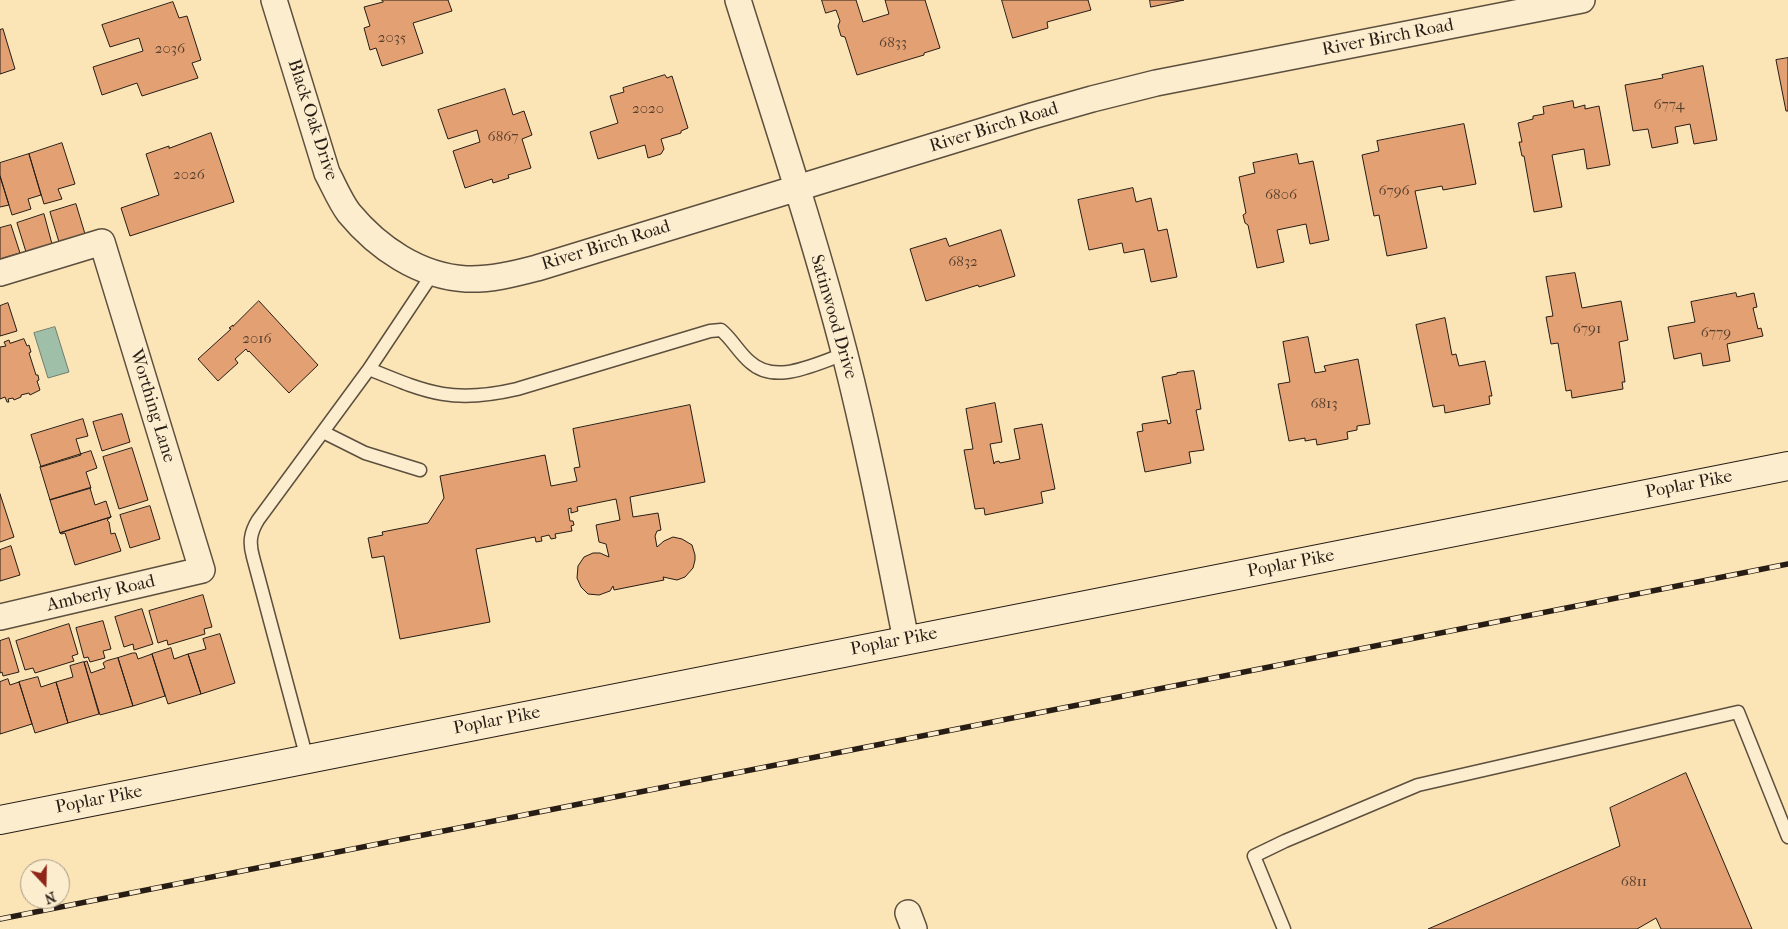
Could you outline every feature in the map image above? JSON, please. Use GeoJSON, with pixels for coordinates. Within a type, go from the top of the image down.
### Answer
{"type":"FeatureCollection","features":[{"type":"Feature","properties":{"kind":"main road","name":"Poplar Pike"},"geometry":{"type":"LineString","coordinates":[[0,820],[1788,466]]}},
{"type":"Feature","properties":{"kind":"street","name":"Black Oak Drive"},"geometry":{"type":"LineString","coordinates":[[274,0],[320,152],[337,194],[348,212],[364,229],[390,251],[424,269]]}},
{"type":"Feature","properties":{"kind":"street","name":"Satinwood Drive"},"geometry":{"type":"LineString","coordinates":[[738,0],[845,354],[870,459],[906,640]]}},
{"type":"Feature","properties":{"kind":"street","name":"River Birch Road"},"geometry":{"type":"LineString","coordinates":[[424,269],[467,279],[512,275],[796,187],[1032,116],[1120,92],[1156,83],[1582,0]]}},
{"type":"Feature","properties":{"kind":"street","name":"Worthing Lane"},"geometry":{"type":"LineString","coordinates":[[0,273],[102,242],[202,570]]}},
{"type":"Feature","properties":{"kind":"street","name":"Amberly Road"},"geometry":{"type":"LineString","coordinates":[[0,617],[202,570]]}},
{"type":"Feature","properties":{"kind":"lane"},"geometry":{"type":"LineString","coordinates":[[308,759],[250,547],[250,538],[258,520],[369,369],[424,269]]}},
{"type":"Feature","properties":{"kind":"lane"},"geometry":{"type":"LineString","coordinates":[[369,369],[430,392],[446,396],[470,397],[487,396],[517,390],[710,331],[722,330],[752,364],[761,370],[773,374],[788,372],[845,354]]}},
{"type":"Feature","properties":{"kind":"lane"},"geometry":{"type":"LineString","coordinates":[[323,432],[365,454],[420,470]]}},
{"type":"Feature","properties":{"kind":"lane"},"geometry":{"type":"LineString","coordinates":[[1284,929],[1254,856],[1285,840],[1418,785],[1738,712],[1788,837]]}},
{"type":"Feature","properties":{"kind":"shaded area"},"geometry":{"type":"Polygon","coordinates":[[[55,327],[69,372],[48,378],[34,333],[55,327]]]}},
{"type":"Feature","properties":{"kind":"building"},"geometry":{"type":"Polygon","coordinates":[[[382,0],[448,0],[452,11],[413,23],[423,53],[382,66],[376,48],[370,50],[364,28],[370,26],[364,7],[383,2],[382,0]]]}},
{"type":"Feature","properties":{"kind":"building"},"geometry":{"type":"Polygon","coordinates":[[[822,0],[856,0],[863,22],[889,14],[885,0],[925,0],[940,48],[924,53],[924,55],[857,75],[845,37],[841,36],[838,26],[840,21],[836,10],[826,13],[822,0]]]}},
{"type":"Feature","properties":{"kind":"building"},"geometry":{"type":"Polygon","coordinates":[[[1002,0],[1088,0],[1091,10],[1047,22],[1048,28],[1013,38],[1002,0]]]}},
{"type":"Feature","properties":{"kind":"building"},"geometry":{"type":"Polygon","coordinates":[[[1150,0],[1184,0],[1151,7],[1150,0]]]}},
{"type":"Feature","properties":{"kind":"building"},"geometry":{"type":"Polygon","coordinates":[[[173,2],[179,18],[187,16],[201,60],[192,63],[198,78],[142,96],[137,83],[102,95],[93,67],[143,51],[139,38],[110,47],[102,25],[173,2]]]}},
{"type":"Feature","properties":{"kind":"building"},"geometry":{"type":"Polygon","coordinates":[[[3,29],[15,69],[0,74],[0,30],[3,29]]]}},
{"type":"Feature","properties":{"kind":"building"},"geometry":{"type":"Polygon","coordinates":[[[1788,58],[1788,111],[1786,111],[1776,60],[1788,58]]]}},
{"type":"Feature","properties":{"kind":"building"},"geometry":{"type":"Polygon","coordinates":[[[1703,66],[1717,140],[1694,144],[1690,124],[1675,127],[1678,143],[1652,148],[1648,129],[1633,131],[1625,85],[1663,78],[1662,75],[1703,66]]]}},
{"type":"Feature","properties":{"kind":"building"},"geometry":{"type":"Polygon","coordinates":[[[665,75],[667,78],[672,76],[688,128],[681,131],[681,133],[661,139],[664,149],[661,154],[648,158],[645,145],[598,159],[590,132],[618,123],[610,96],[624,92],[623,88],[665,75]]]}},
{"type":"Feature","properties":{"kind":"building"},"geometry":{"type":"Polygon","coordinates":[[[505,89],[513,115],[524,111],[532,135],[522,139],[531,168],[508,175],[509,178],[493,183],[492,179],[465,188],[453,151],[480,142],[477,130],[448,139],[438,110],[505,89]]]}},
{"type":"Feature","properties":{"kind":"building"},"geometry":{"type":"Polygon","coordinates":[[[1573,101],[1574,108],[1585,105],[1585,109],[1599,106],[1610,165],[1587,169],[1584,149],[1552,155],[1562,207],[1534,212],[1524,156],[1522,156],[1519,142],[1522,142],[1518,123],[1533,119],[1533,116],[1544,114],[1543,107],[1573,101]]]}},
{"type":"Feature","properties":{"kind":"building"},"geometry":{"type":"Polygon","coordinates":[[[1464,124],[1476,184],[1443,190],[1442,186],[1415,191],[1427,248],[1387,256],[1379,215],[1374,216],[1362,155],[1379,151],[1377,141],[1464,124]]]}},
{"type":"Feature","properties":{"kind":"building"},"geometry":{"type":"Polygon","coordinates":[[[211,133],[234,202],[130,236],[121,208],[159,195],[146,154],[211,133]]]}},
{"type":"Feature","properties":{"kind":"building"},"geometry":{"type":"Polygon","coordinates":[[[62,143],[75,184],[58,189],[62,199],[44,204],[29,154],[62,143]]]}},
{"type":"Feature","properties":{"kind":"building"},"geometry":{"type":"Polygon","coordinates":[[[29,154],[41,195],[28,199],[31,209],[12,215],[0,176],[0,163],[29,154]]]}},
{"type":"Feature","properties":{"kind":"building"},"geometry":{"type":"Polygon","coordinates":[[[1297,154],[1299,164],[1313,161],[1329,240],[1310,244],[1306,224],[1277,230],[1284,262],[1257,268],[1248,225],[1245,223],[1243,215],[1246,213],[1239,177],[1255,173],[1253,163],[1297,154]]]}},
{"type":"Feature","properties":{"kind":"building"},"geometry":{"type":"Polygon","coordinates":[[[0,176],[9,205],[0,207],[0,176]]]}},
{"type":"Feature","properties":{"kind":"building"},"geometry":{"type":"Polygon","coordinates":[[[1133,188],[1136,202],[1151,198],[1158,231],[1167,229],[1177,277],[1151,282],[1144,249],[1124,253],[1122,243],[1089,250],[1078,200],[1133,188]]]}},
{"type":"Feature","properties":{"kind":"building"},"geometry":{"type":"Polygon","coordinates":[[[76,204],[85,234],[59,242],[50,212],[76,204]]]}},
{"type":"Feature","properties":{"kind":"building"},"geometry":{"type":"Polygon","coordinates":[[[44,214],[52,244],[26,252],[17,223],[44,214]]]}},
{"type":"Feature","properties":{"kind":"building"},"geometry":{"type":"Polygon","coordinates":[[[11,225],[20,253],[0,259],[0,228],[11,225]]]}},
{"type":"Feature","properties":{"kind":"building"},"geometry":{"type":"Polygon","coordinates":[[[1001,230],[1015,276],[926,301],[910,249],[946,238],[949,246],[1001,230]]]}},
{"type":"Feature","properties":{"kind":"building"},"geometry":{"type":"Polygon","coordinates":[[[1575,273],[1582,308],[1621,301],[1628,340],[1619,342],[1625,382],[1622,382],[1623,389],[1572,398],[1571,390],[1566,391],[1558,343],[1551,344],[1546,317],[1553,316],[1546,277],[1575,273]]]}},
{"type":"Feature","properties":{"kind":"building"},"geometry":{"type":"Polygon","coordinates":[[[1736,293],[1737,297],[1754,293],[1757,307],[1753,308],[1758,329],[1761,328],[1763,336],[1727,344],[1730,361],[1703,366],[1701,353],[1674,359],[1668,327],[1695,322],[1691,302],[1736,293]]]}},
{"type":"Feature","properties":{"kind":"building"},"geometry":{"type":"Polygon","coordinates":[[[259,301],[318,365],[289,393],[246,349],[235,359],[238,363],[218,381],[198,359],[259,301]]]}},
{"type":"Feature","properties":{"kind":"building"},"geometry":{"type":"Polygon","coordinates":[[[8,303],[17,331],[0,336],[0,306],[8,303]]]}},
{"type":"Feature","properties":{"kind":"building"},"geometry":{"type":"Polygon","coordinates":[[[1445,318],[1452,355],[1456,354],[1459,366],[1485,361],[1492,396],[1489,396],[1490,404],[1445,413],[1444,405],[1433,407],[1416,325],[1445,318]]]}},
{"type":"Feature","properties":{"kind":"building"},"geometry":{"type":"Polygon","coordinates":[[[1308,337],[1315,373],[1326,371],[1324,366],[1358,359],[1370,424],[1357,426],[1357,430],[1347,432],[1348,439],[1317,445],[1316,439],[1305,441],[1305,438],[1289,441],[1278,384],[1290,382],[1283,342],[1308,337]]]}},
{"type":"Feature","properties":{"kind":"building"},"geometry":{"type":"Polygon","coordinates":[[[24,339],[27,346],[29,345],[31,352],[29,353],[36,375],[38,375],[39,380],[37,381],[40,390],[30,395],[29,393],[21,395],[21,397],[14,400],[13,398],[8,399],[9,402],[7,402],[5,397],[0,399],[0,347],[6,346],[4,342],[9,340],[10,343],[24,339]]]}},
{"type":"Feature","properties":{"kind":"building"},"geometry":{"type":"Polygon","coordinates":[[[1194,371],[1201,409],[1196,410],[1204,450],[1189,452],[1191,463],[1145,472],[1137,432],[1143,431],[1142,424],[1167,420],[1168,424],[1171,423],[1162,377],[1194,371]]]}},
{"type":"Feature","properties":{"kind":"building"},"geometry":{"type":"Polygon","coordinates":[[[995,403],[1002,442],[990,444],[994,464],[999,461],[1000,463],[1020,459],[1014,429],[1042,424],[1055,489],[1041,492],[1043,503],[985,515],[984,508],[975,509],[964,450],[973,449],[966,409],[995,403]]]}},
{"type":"Feature","properties":{"kind":"building"},"geometry":{"type":"Polygon","coordinates":[[[690,405],[705,482],[630,497],[633,517],[658,513],[661,530],[657,531],[655,536],[657,547],[673,537],[682,539],[692,545],[695,560],[693,568],[685,577],[677,580],[663,577],[664,580],[614,590],[613,586],[610,591],[599,595],[588,594],[581,587],[577,578],[578,566],[584,557],[593,553],[600,553],[609,557],[606,544],[599,542],[596,525],[620,520],[616,499],[577,507],[578,511],[571,513],[571,508],[568,509],[570,521],[573,521],[574,525],[571,526],[572,531],[555,534],[556,538],[551,539],[549,535],[541,537],[542,541],[536,542],[535,537],[476,549],[490,622],[400,639],[384,556],[372,558],[368,538],[383,535],[382,532],[428,523],[444,498],[440,476],[545,455],[551,486],[577,481],[574,468],[580,467],[573,429],[690,405]]]}},
{"type":"Feature","properties":{"kind":"building"},"geometry":{"type":"Polygon","coordinates":[[[122,414],[130,442],[102,451],[93,422],[122,414]]]}},
{"type":"Feature","properties":{"kind":"building"},"geometry":{"type":"Polygon","coordinates":[[[83,419],[88,436],[76,439],[81,455],[41,467],[31,435],[83,419]]]}},
{"type":"Feature","properties":{"kind":"building"},"geometry":{"type":"Polygon","coordinates":[[[132,448],[148,500],[119,509],[103,457],[132,448]]]}},
{"type":"Feature","properties":{"kind":"building"},"geometry":{"type":"Polygon","coordinates":[[[91,451],[97,468],[86,472],[91,488],[50,500],[40,467],[91,451]]]}},
{"type":"Feature","properties":{"kind":"building"},"geometry":{"type":"Polygon","coordinates":[[[90,488],[95,505],[106,501],[111,517],[60,533],[50,500],[90,488]]]}},
{"type":"Feature","properties":{"kind":"building"},"geometry":{"type":"Polygon","coordinates":[[[0,494],[14,537],[0,542],[0,494]]]}},
{"type":"Feature","properties":{"kind":"building"},"geometry":{"type":"Polygon","coordinates":[[[150,506],[160,539],[130,548],[120,515],[150,506]]]}},
{"type":"Feature","properties":{"kind":"building"},"geometry":{"type":"Polygon","coordinates":[[[111,517],[107,520],[111,534],[115,533],[121,551],[75,565],[65,533],[60,533],[111,517]]]}},
{"type":"Feature","properties":{"kind":"building"},"geometry":{"type":"Polygon","coordinates":[[[11,546],[20,575],[0,581],[0,550],[11,546]]]}},
{"type":"Feature","properties":{"kind":"building"},"geometry":{"type":"Polygon","coordinates":[[[203,595],[212,627],[204,629],[205,634],[168,645],[167,640],[158,643],[149,611],[203,595]]]}},
{"type":"Feature","properties":{"kind":"building"},"geometry":{"type":"Polygon","coordinates":[[[142,609],[153,644],[134,650],[133,644],[124,647],[115,617],[142,609]]]}},
{"type":"Feature","properties":{"kind":"building"},"geometry":{"type":"Polygon","coordinates":[[[103,621],[111,649],[103,651],[105,658],[90,662],[88,657],[84,658],[76,628],[103,621]]]}},
{"type":"Feature","properties":{"kind":"building"},"geometry":{"type":"Polygon","coordinates":[[[69,624],[78,654],[72,656],[74,661],[35,673],[33,668],[25,670],[16,641],[69,624]]]}},
{"type":"Feature","properties":{"kind":"building"},"geometry":{"type":"Polygon","coordinates":[[[220,634],[235,683],[201,694],[188,654],[206,649],[203,639],[220,634]]]}},
{"type":"Feature","properties":{"kind":"building"},"geometry":{"type":"Polygon","coordinates":[[[9,638],[19,672],[3,676],[2,672],[0,673],[0,641],[9,638]]]}},
{"type":"Feature","properties":{"kind":"building"},"geometry":{"type":"Polygon","coordinates":[[[171,648],[174,659],[188,654],[201,694],[168,704],[152,654],[171,648]]]}},
{"type":"Feature","properties":{"kind":"building"},"geometry":{"type":"Polygon","coordinates":[[[136,653],[138,659],[152,654],[165,696],[133,706],[118,658],[136,653]]]}},
{"type":"Feature","properties":{"kind":"building"},"geometry":{"type":"Polygon","coordinates":[[[118,658],[133,706],[100,715],[84,662],[87,661],[91,673],[105,668],[103,663],[106,661],[118,658]]]}},
{"type":"Feature","properties":{"kind":"building"},"geometry":{"type":"Polygon","coordinates":[[[84,662],[99,714],[68,723],[56,682],[73,677],[70,666],[84,662]]]}},
{"type":"Feature","properties":{"kind":"building"},"geometry":{"type":"Polygon","coordinates":[[[38,677],[41,687],[56,682],[68,723],[35,733],[19,682],[38,677]]]}},
{"type":"Feature","properties":{"kind":"building"},"geometry":{"type":"Polygon","coordinates":[[[8,679],[10,685],[19,682],[32,724],[0,734],[0,682],[8,679]]]}},
{"type":"Feature","properties":{"kind":"building"},"geometry":{"type":"Polygon","coordinates":[[[1686,773],[1752,929],[1661,929],[1656,918],[1637,929],[1428,929],[1620,846],[1610,808],[1686,773]]]}},
{"type":"Feature","properties":{"kind":"railway"},"geometry":{"type":"LineString","coordinates":[[0,919],[1788,564]]}}]}
